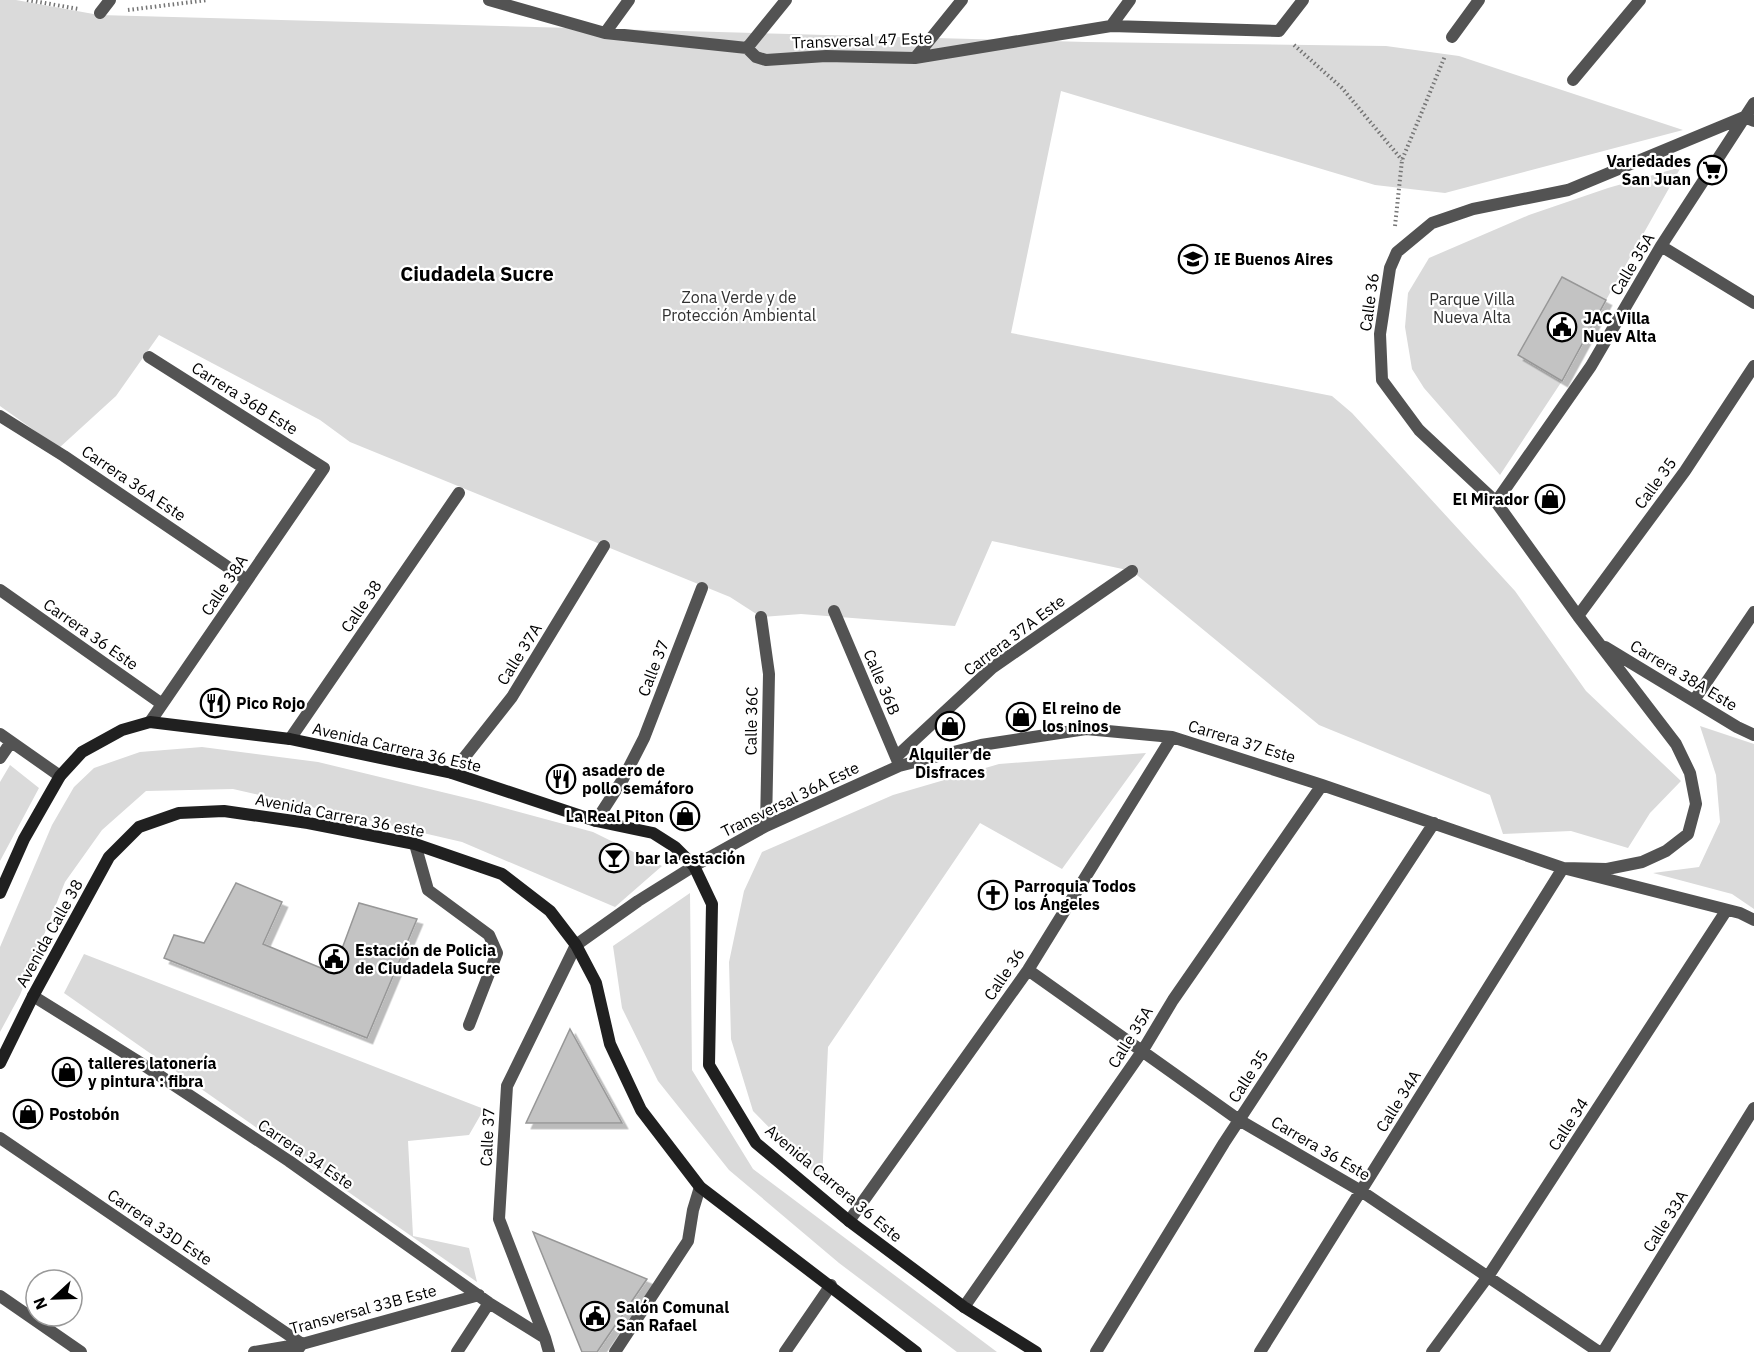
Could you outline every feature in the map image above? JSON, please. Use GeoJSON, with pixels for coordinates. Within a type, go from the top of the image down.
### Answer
{"type":"FeatureCollection","features":[{"type":"Feature","properties":{"kind":"street"},"geometry":{"type":"LineString","coordinates":[[100,13],[110,0]]}},
{"type":"Feature","properties":{"kind":"street","name":"Transversal 47 Este"},"geometry":{"type":"LineString","coordinates":[[489,0],[604,33],[747,48],[756,57],[766,60],[826,57],[915,58],[1111,26],[1279,31]]}},
{"type":"Feature","properties":{"kind":"street"},"geometry":{"type":"LineString","coordinates":[[604,33],[629,0]]}},
{"type":"Feature","properties":{"kind":"street"},"geometry":{"type":"LineString","coordinates":[[747,48],[786,0]]}},
{"type":"Feature","properties":{"kind":"street"},"geometry":{"type":"LineString","coordinates":[[915,58],[962,0]]}},
{"type":"Feature","properties":{"kind":"street"},"geometry":{"type":"LineString","coordinates":[[1111,26],[1130,0]]}},
{"type":"Feature","properties":{"kind":"street"},"geometry":{"type":"LineString","coordinates":[[1279,31],[1303,0]]}},
{"type":"Feature","properties":{"kind":"street"},"geometry":{"type":"LineString","coordinates":[[1452,37],[1479,0]]}},
{"type":"Feature","properties":{"kind":"street"},"geometry":{"type":"LineString","coordinates":[[1573,80],[1640,0]]}},
{"type":"Feature","properties":{"kind":"street","name":"Calle 35A"},"geometry":{"type":"LineString","coordinates":[[1496,502],[1591,366],[1661,246],[1749,119],[1754,103]]}},
{"type":"Feature","properties":{"kind":"street","name":"Calle 36"},"geometry":{"type":"LineString","coordinates":[[1382,380],[1380,334],[1390,268],[1397,252],[1432,223],[1455,214],[1568,190],[1749,119]]}},
{"type":"Feature","properties":{"kind":"street"},"geometry":{"type":"LineString","coordinates":[[1661,246],[1754,303]]}},
{"type":"Feature","properties":{"kind":"street","name":"Carrera 36B Este"},"geometry":{"type":"LineString","coordinates":[[149,357],[324,468]]}},
{"type":"Feature","properties":{"kind":"street","name":"Calle 35"},"geometry":{"type":"LineString","coordinates":[[1578,616],[1685,471],[1754,366]]}},
{"type":"Feature","properties":{"kind":"street","name":"Carrera 37 Este"},"geometry":{"type":"LineString","coordinates":[[1382,380],[1419,430],[1496,502],[1598,643],[1676,744],[1690,773],[1696,804],[1688,834],[1666,851],[1642,862],[1607,869],[1563,868]]}},
{"type":"Feature","properties":{"kind":"street","name":"Carrera 36A Este"},"geometry":{"type":"LineString","coordinates":[[0,416],[64,456],[247,580]]}},
{"type":"Feature","properties":{"kind":"street","name":"Calle 38A"},"geometry":{"type":"LineString","coordinates":[[150,722],[324,468]]}},
{"type":"Feature","properties":{"kind":"street","name":"Calle 38"},"geometry":{"type":"LineString","coordinates":[[290,739],[459,493]]}},
{"type":"Feature","properties":{"kind":"street","name":"Calle 37A"},"geometry":{"type":"LineString","coordinates":[[452,773],[512,697],[604,546]]}},
{"type":"Feature","properties":{"kind":"street","name":"Carrera 37A Este"},"geometry":{"type":"LineString","coordinates":[[898,761],[992,668],[1132,571]]}},
{"type":"Feature","properties":{"kind":"street","name":"Calle 37"},"geometry":{"type":"LineString","coordinates":[[596,821],[623,779],[644,738],[702,588]]}},
{"type":"Feature","properties":{"kind":"street","name":"Carrera 36 Este"},"geometry":{"type":"LineString","coordinates":[[0,590],[162,704]]}},
{"type":"Feature","properties":{"kind":"street","name":"Calle 36B"},"geometry":{"type":"LineString","coordinates":[[834,611],[898,761]]}},
{"type":"Feature","properties":{"kind":"street"},"geometry":{"type":"LineString","coordinates":[[1695,699],[1754,612]]}},
{"type":"Feature","properties":{"kind":"street","name":"Calle 36C"},"geometry":{"type":"LineString","coordinates":[[761,617],[769,674],[766,826]]}},
{"type":"Feature","properties":{"kind":"street","name":"Carrera 38A Este"},"geometry":{"type":"LineString","coordinates":[[1598,643],[1754,735]]}},
{"type":"Feature","properties":{"kind":"street"},"geometry":{"type":"LineString","coordinates":[[0,894],[24,839],[60,776],[82,752],[122,730],[150,722]]}},
{"type":"Feature","properties":{"kind":"street","name":"Avenida Carrera 36 Este"},"geometry":{"type":"LineString","coordinates":[[150,722],[290,739],[452,773],[596,821],[653,833],[675,847],[694,866],[712,904],[709,1065],[756,1143],[849,1221],[964,1307],[1036,1352]]}},
{"type":"Feature","properties":{"kind":"street","name":"Carrera 37 Este"},"geometry":{"type":"LineString","coordinates":[[898,761],[981,745],[1086,729],[1172,737],[1322,784],[1563,868],[1740,913],[1754,920]]}},
{"type":"Feature","properties":{"kind":"street","name":"Calle 36"},"geometry":{"type":"LineString","coordinates":[[849,1221],[1028,969],[1172,737]]}},
{"type":"Feature","properties":{"kind":"street"},"geometry":{"type":"LineString","coordinates":[[0,758],[5,738],[60,776]]}},
{"type":"Feature","properties":{"kind":"street","name":"Transversal 36A Este"},"geometry":{"type":"LineString","coordinates":[[576,945],[638,900],[694,866],[766,826],[898,761]]}},
{"type":"Feature","properties":{"kind":"street","name":"Calle 35A"},"geometry":{"type":"LineString","coordinates":[[964,1307],[1143,1050],[1173,1000],[1322,784]]}},
{"type":"Feature","properties":{"kind":"street","name":"Avenida Carrera 36 este"},"geometry":{"type":"LineString","coordinates":[[139,827],[179,813],[225,811],[415,844],[502,874],[550,911],[576,945]]}},
{"type":"Feature","properties":{"kind":"street","name":"Calle 35"},"geometry":{"type":"LineString","coordinates":[[1096,1352],[1239,1120],[1434,823]]}},
{"type":"Feature","properties":{"kind":"street","name":"Avenida Calle 38"},"geometry":{"type":"LineString","coordinates":[[0,1063],[33,996],[109,857],[139,827]]}},
{"type":"Feature","properties":{"kind":"street"},"geometry":{"type":"LineString","coordinates":[[415,844],[428,890],[489,935],[497,954],[470,1025]]}},
{"type":"Feature","properties":{"kind":"street","name":"Calle 34A"},"geometry":{"type":"LineString","coordinates":[[1260,1352],[1563,868]]}},
{"type":"Feature","properties":{"kind":"street","name":"Calle 34"},"geometry":{"type":"LineString","coordinates":[[1432,1352],[1489,1275],[1726,911]]}},
{"type":"Feature","properties":{"kind":"street"},"geometry":{"type":"LineString","coordinates":[[576,945],[596,983],[610,1044],[641,1110],[700,1187],[916,1352]]}},
{"type":"Feature","properties":{"kind":"street","name":"Calle 37"},"geometry":{"type":"LineString","coordinates":[[544,1338],[499,1219],[507,1086],[576,945]]}},
{"type":"Feature","properties":{"kind":"street","name":"Carrera 36 Este"},"geometry":{"type":"LineString","coordinates":[[1028,969],[1239,1120],[1362,1191],[1601,1352]]}},
{"type":"Feature","properties":{"kind":"street","name":"Carrera 34 Este"},"geometry":{"type":"LineString","coordinates":[[33,996],[136,1060],[289,1161],[484,1299],[544,1338]]}},
{"type":"Feature","properties":{"kind":"street","name":"Calle 33A"},"geometry":{"type":"LineString","coordinates":[[1601,1352],[1754,1108]]}},
{"type":"Feature","properties":{"kind":"street","name":"Carrera 33D Este"},"geometry":{"type":"LineString","coordinates":[[0,1138],[299,1348]]}},
{"type":"Feature","properties":{"kind":"street"},"geometry":{"type":"LineString","coordinates":[[615,1352],[688,1241],[693,1210],[700,1187]]}},
{"type":"Feature","properties":{"kind":"street"},"geometry":{"type":"LineString","coordinates":[[785,1352],[831,1285]]}},
{"type":"Feature","properties":{"kind":"street"},"geometry":{"type":"LineString","coordinates":[[0,1296],[81,1352]]}},
{"type":"Feature","properties":{"kind":"street"},"geometry":{"type":"LineString","coordinates":[[457,1352],[484,1299]]}},
{"type":"Feature","properties":{"kind":"street","name":"Transversal 33B Este"},"geometry":{"type":"LineString","coordinates":[[254,1352],[299,1348],[484,1299]]}},
{"type":"Feature","properties":{"kind":"street"},"geometry":{"type":"LineString","coordinates":[[544,1338],[549,1352]]}},
{"type":"Feature","properties":{"kind":"path"},"geometry":{"type":"LineString","coordinates":[[1279,31],[1342,88],[1402,160]]}},
{"type":"Feature","properties":{"kind":"path"},"geometry":{"type":"LineString","coordinates":[[1390,268],[1402,160],[1452,37]]}},
{"type":"Feature","properties":{"kind":"green space","name":"Zona Verde y de Protección Ambiental"},"geometry":{"type":"Polygon","coordinates":[[[0,0],[16,0],[99,15],[1086,42],[1386,46],[1459,56],[1683,130],[1445,193],[1375,185],[1061,91],[1011,333],[1332,396],[1352,413],[1515,591],[1586,691],[1681,781],[1650,813],[1628,848],[1571,831],[1503,834],[1490,795],[1319,725],[1132,571],[992,541],[955,626],[801,614],[761,617],[730,597],[350,442],[320,420],[159,335],[116,396],[59,448],[0,406],[0,0]]]}},
{"type":"Feature","properties":{"kind":"green space","name":"Parque Villa Nueva Alta"},"geometry":{"type":"Polygon","coordinates":[[[1681,167],[1606,300],[1562,277],[1518,355],[1562,381],[1500,475],[1424,388],[1412,369],[1405,327],[1408,293],[1429,258],[1529,215],[1608,188],[1681,167]]]}},
{"type":"Feature","properties":{"kind":"green space"},"geometry":{"type":"Polygon","coordinates":[[[1700,726],[1754,744],[1754,909],[1732,894],[1653,873],[1699,867],[1720,822],[1716,775],[1700,726]]]}},
{"type":"Feature","properties":{"kind":"green space"},"geometry":{"type":"Polygon","coordinates":[[[202,747],[318,762],[479,801],[593,832],[662,866],[615,907],[462,842],[233,789],[146,791],[102,830],[65,882],[20,995],[0,1032],[0,947],[52,825],[74,787],[94,768],[140,752],[202,747]]]}},
{"type":"Feature","properties":{"kind":"green space"},"geometry":{"type":"Polygon","coordinates":[[[1146,753],[1062,869],[980,823],[828,1047],[822,1181],[753,1111],[731,1039],[729,962],[744,891],[762,852],[893,795],[999,764],[1146,753]]]}},
{"type":"Feature","properties":{"kind":"green space"},"geometry":{"type":"Polygon","coordinates":[[[10,765],[39,788],[0,861],[0,782],[10,765]]]}},
{"type":"Feature","properties":{"kind":"green space"},"geometry":{"type":"Polygon","coordinates":[[[690,893],[692,1070],[753,1169],[997,1352],[957,1352],[839,1263],[729,1170],[658,1081],[622,1008],[613,946],[690,893]]]}},
{"type":"Feature","properties":{"kind":"green space"},"geometry":{"type":"Polygon","coordinates":[[[84,954],[484,1109],[469,1135],[408,1141],[413,1236],[469,1248],[477,1282],[64,993],[84,954]]]}},
{"type":"Feature","properties":{"kind":"building","name":"JAC Villa Nuev Alta"},"geometry":{"type":"Polygon","coordinates":[[[1562,277],[1606,300],[1562,381],[1518,355],[1562,277]]]}},
{"type":"Feature","properties":{"kind":"building"},"geometry":{"type":"Polygon","coordinates":[[[236,883],[282,902],[263,944],[333,973],[359,903],[417,919],[367,1038],[164,958],[174,935],[204,943],[236,883]]]}},
{"type":"Feature","properties":{"kind":"building"},"geometry":{"type":"Polygon","coordinates":[[[570,1029],[622,1123],[526,1123],[570,1029]]]}},
{"type":"Feature","properties":{"kind":"building","name":"Salón Comunal San Rafael"},"geometry":{"type":"Polygon","coordinates":[[[533,1232],[647,1279],[597,1352],[582,1352],[533,1232]]]}},
{"type":"Feature","properties":{"kind":"place","name":"Variedades San Juan"},"geometry":{"type":"Point","coordinates":[1712,170]}},
{"type":"Feature","properties":{"kind":"place","name":"IE Buenos Aires"},"geometry":{"type":"Point","coordinates":[1193,259]}},
{"type":"Feature","properties":{"kind":"place","name":"JAC Villa Nuev Alta"},"geometry":{"type":"Point","coordinates":[1562,327]}},
{"type":"Feature","properties":{"kind":"place","name":"El Mirador"},"geometry":{"type":"Point","coordinates":[1550,499]}},
{"type":"Feature","properties":{"kind":"place","name":"Pico Rojo"},"geometry":{"type":"Point","coordinates":[215,703]}},
{"type":"Feature","properties":{"kind":"place","name":"El reino de los ninos"},"geometry":{"type":"Point","coordinates":[1021,717]}},
{"type":"Feature","properties":{"kind":"place","name":"Alquiler de Disfraces"},"geometry":{"type":"Point","coordinates":[950,726]}},
{"type":"Feature","properties":{"kind":"place","name":"asadero de pollo semáforo"},"geometry":{"type":"Point","coordinates":[561,779]}},
{"type":"Feature","properties":{"kind":"place","name":"La Real Piton"},"geometry":{"type":"Point","coordinates":[685,816]}},
{"type":"Feature","properties":{"kind":"place","name":"bar la estación"},"geometry":{"type":"Point","coordinates":[614,858]}},
{"type":"Feature","properties":{"kind":"place","name":"Parroquia Todos los Ángeles"},"geometry":{"type":"Point","coordinates":[993,895]}},
{"type":"Feature","properties":{"kind":"place","name":"Estación de Policia de Ciudadela Sucre"},"geometry":{"type":"Point","coordinates":[334,959]}},
{"type":"Feature","properties":{"kind":"place","name":"talleres latonería y pintura : fibra"},"geometry":{"type":"Point","coordinates":[67,1072]}},
{"type":"Feature","properties":{"kind":"place","name":"Postobón"},"geometry":{"type":"Point","coordinates":[28,1114]}},
{"type":"Feature","properties":{"kind":"place","name":"Salón Comunal San Rafael"},"geometry":{"type":"Point","coordinates":[595,1316]}},
{"type":"Feature","properties":{"kind":"district","name":"Ciudadela Sucre"},"geometry":{"type":"Point","coordinates":[477,273]}}]}
